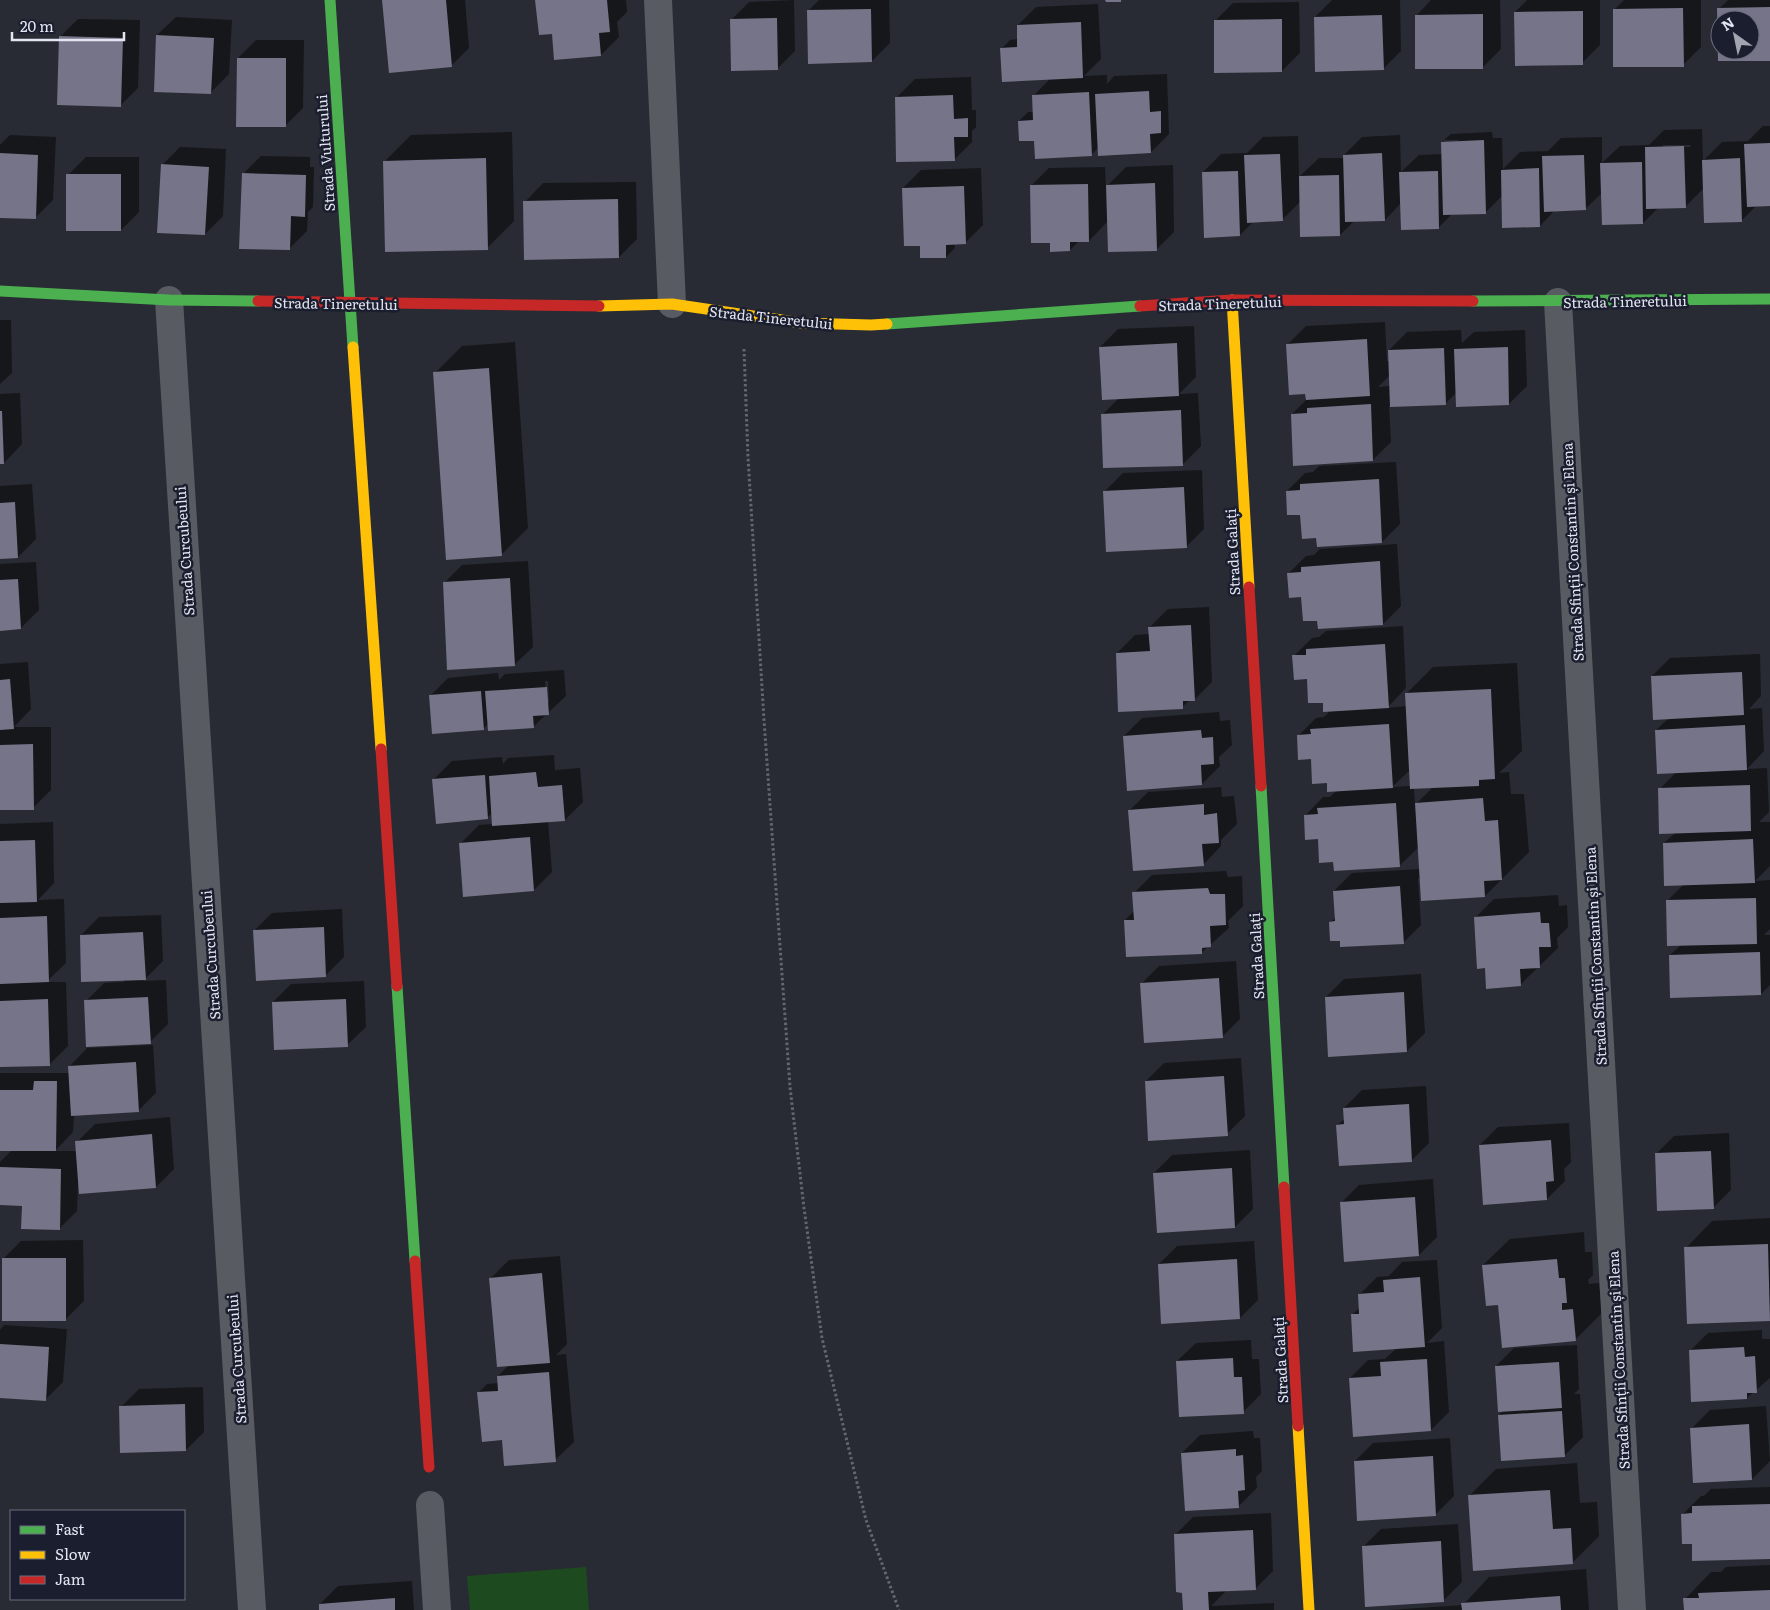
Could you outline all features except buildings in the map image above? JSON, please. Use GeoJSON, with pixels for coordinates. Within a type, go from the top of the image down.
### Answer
{"type":"FeatureCollection","features":[{"type":"Feature","properties":{"kind":"street","name":"Strada Vulturului"},"geometry":{"type":"LineString","coordinates":[[330,0],[429,1467]]}},
{"type":"Feature","properties":{"kind":"street"},"geometry":{"type":"LineString","coordinates":[[658,0],[672,304]]}},
{"type":"Feature","properties":{"kind":"street","name":"Strada Tineretului"},"geometry":{"type":"LineString","coordinates":[[0,291],[169,300],[593,306],[672,304],[743,316],[802,323],[871,326],[1232,300],[1558,302],[1770,299]]}},
{"type":"Feature","properties":{"kind":"street","name":"Strada Curcubeului"},"geometry":{"type":"LineString","coordinates":[[169,300],[252,1610]]}},
{"type":"Feature","properties":{"kind":"street","name":"Strada Galați"},"geometry":{"type":"LineString","coordinates":[[1232,300],[1309,1610]]}},
{"type":"Feature","properties":{"kind":"street","name":"Strada Sfinții Constantin și Elena"},"geometry":{"type":"LineString","coordinates":[[1558,302],[1632,1610]]}},
{"type":"Feature","properties":{"kind":"street"},"geometry":{"type":"LineString","coordinates":[[430,1505],[437,1610]]}},
{"type":"Feature","properties":{"kind":"path"},"geometry":{"type":"LineString","coordinates":[[743,316],[749,467],[764,720],[790,1087],[804,1208],[822,1338],[866,1520],[899,1610]]}},
{"type":"Feature","properties":{"kind":"green space"},"geometry":{"type":"Polygon","coordinates":[[[586,1567],[589,1610],[470,1610],[467,1576],[586,1567]]]}},
{"type":"Feature","properties":{"kind":"traffic: fast"},"geometry":{"type":"LineString","coordinates":[[330,0],[353,347]]}},
{"type":"Feature","properties":{"kind":"traffic: fast"},"geometry":{"type":"LineString","coordinates":[[0,291],[169,300],[258,301]]}},
{"type":"Feature","properties":{"kind":"traffic: fast"},"geometry":{"type":"LineString","coordinates":[[1473,301],[1770,299]]}},
{"type":"Feature","properties":{"kind":"traffic: fast"},"geometry":{"type":"LineString","coordinates":[[887,324],[1140,306]]}},
{"type":"Feature","properties":{"kind":"traffic: fast"},"geometry":{"type":"LineString","coordinates":[[1261,786],[1284,1187]]}},
{"type":"Feature","properties":{"kind":"traffic: fast"},"geometry":{"type":"LineString","coordinates":[[397,986],[415,1261]]}},
{"type":"Feature","properties":{"kind":"traffic: slow"},"geometry":{"type":"LineString","coordinates":[[1232,300],[1249,587]]}},
{"type":"Feature","properties":{"kind":"traffic: slow"},"geometry":{"type":"LineString","coordinates":[[599,306],[672,304],[802,323],[887,324]]}},
{"type":"Feature","properties":{"kind":"traffic: slow"},"geometry":{"type":"LineString","coordinates":[[353,347],[381,749]]}},
{"type":"Feature","properties":{"kind":"traffic: slow"},"geometry":{"type":"LineString","coordinates":[[1298,1426],[1309,1610]]}},
{"type":"Feature","properties":{"kind":"traffic: jam"},"geometry":{"type":"LineString","coordinates":[[1140,306],[1232,300],[1473,301]]}},
{"type":"Feature","properties":{"kind":"traffic: jam"},"geometry":{"type":"LineString","coordinates":[[258,301],[599,306]]}},
{"type":"Feature","properties":{"kind":"traffic: jam"},"geometry":{"type":"LineString","coordinates":[[1249,587],[1261,786]]}},
{"type":"Feature","properties":{"kind":"traffic: jam"},"geometry":{"type":"LineString","coordinates":[[381,749],[397,986]]}},
{"type":"Feature","properties":{"kind":"traffic: jam"},"geometry":{"type":"LineString","coordinates":[[1284,1187],[1298,1426]]}},
{"type":"Feature","properties":{"kind":"traffic: jam"},"geometry":{"type":"LineString","coordinates":[[415,1261],[429,1467]]}}]}
